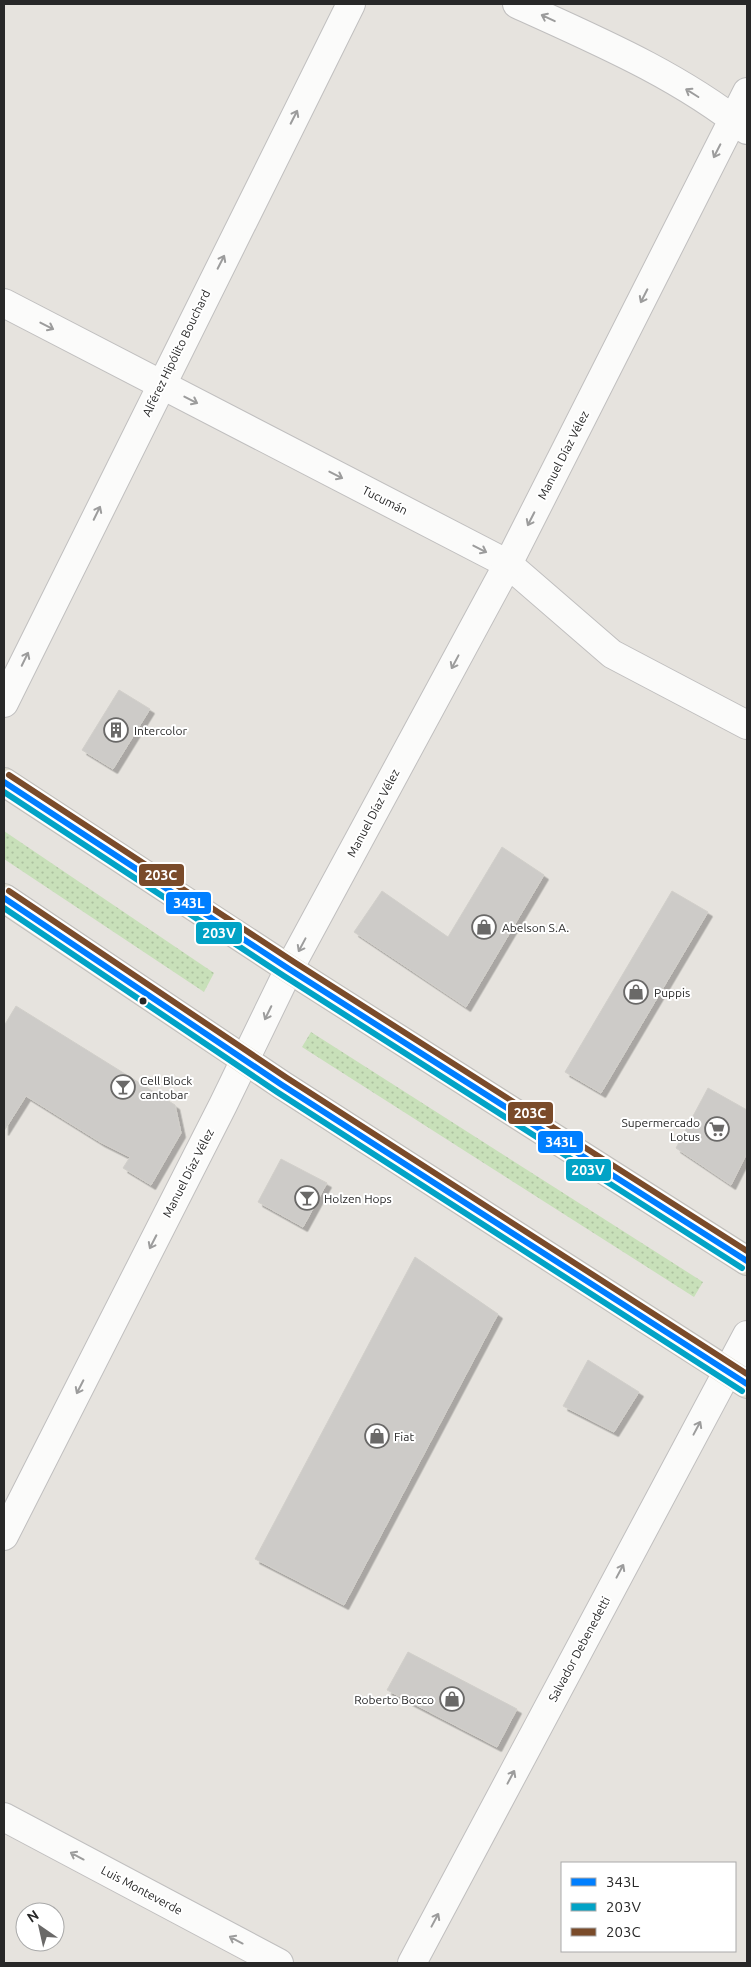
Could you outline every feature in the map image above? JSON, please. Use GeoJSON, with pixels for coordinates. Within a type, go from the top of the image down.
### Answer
{"type":"FeatureCollection","features":[{"type":"Feature","properties":{"kind":"main road"},"geometry":{"type":"LineString","coordinates":[[4,782],[289,969],[747,1261]]}},
{"type":"Feature","properties":{"kind":"main road"},"geometry":{"type":"LineString","coordinates":[[4,898],[245,1060],[737,1378]]}},
{"type":"Feature","properties":{"kind":"street","name":"Alférez Hipólito Bouchard"},"geometry":{"type":"LineString","coordinates":[[4,703],[160,384],[351,4]]}},
{"type":"Feature","properties":{"kind":"street"},"geometry":{"type":"LineString","coordinates":[[517,4],[642,62],[740,124]]}},
{"type":"Feature","properties":{"kind":"street","name":"Manuel Díaz Vélez"},"geometry":{"type":"LineString","coordinates":[[4,1536],[245,1060],[289,969],[508,564],[740,124],[747,92]]}},
{"type":"Feature","properties":{"kind":"street","name":"Tucumán"},"geometry":{"type":"LineString","coordinates":[[4,303],[508,564],[612,654],[747,725]]}},
{"type":"Feature","properties":{"kind":"street","name":"Salvador Debenedetti"},"geometry":{"type":"LineString","coordinates":[[412,1963],[737,1378],[747,1335]]}},
{"type":"Feature","properties":{"kind":"street","name":"Luis Monteverde"},"geometry":{"type":"LineString","coordinates":[[4,1817],[280,1963]]}},
{"type":"Feature","properties":{"kind":"green space"},"geometry":{"type":"Polygon","coordinates":[[[4,831],[214,973],[204,992],[4,859],[4,831]]]}},
{"type":"Feature","properties":{"kind":"green space"},"geometry":{"type":"Polygon","coordinates":[[[311,1032],[703,1282],[694,1297],[302,1047],[311,1032]]]}},
{"type":"Feature","properties":{"kind":"building","name":"Intercolor"},"geometry":{"type":"Polygon","coordinates":[[[119,690],[150,709],[113,769],[82,750],[119,690]]]}},
{"type":"Feature","properties":{"kind":"building","name":"Abelson S.A."},"geometry":{"type":"Polygon","coordinates":[[[502,847],[544,875],[466,1007],[354,932],[382,891],[448,937],[502,847]]]}},
{"type":"Feature","properties":{"kind":"building","name":"Puppis"},"geometry":{"type":"Polygon","coordinates":[[[672,891],[708,912],[601,1093],[565,1072],[672,891]]]}},
{"type":"Feature","properties":{"kind":"building"},"geometry":{"type":"Polygon","coordinates":[[[16,1006],[175,1105],[181,1133],[151,1185],[123,1168],[130,1157],[100,1142],[26,1096],[4,1131],[4,1026],[16,1006]]]}},
{"type":"Feature","properties":{"kind":"building","name":"Supermercado Lotus"},"geometry":{"type":"Polygon","coordinates":[[[708,1088],[747,1110],[747,1153],[731,1185],[676,1148],[708,1088]]]}},
{"type":"Feature","properties":{"kind":"building"},"geometry":{"type":"Polygon","coordinates":[[[281,1159],[327,1183],[303,1227],[258,1202],[281,1159]]]}},
{"type":"Feature","properties":{"kind":"building","name":"Fiat"},"geometry":{"type":"Polygon","coordinates":[[[415,1257],[498,1314],[344,1605],[255,1559],[415,1257]]]}},
{"type":"Feature","properties":{"kind":"building"},"geometry":{"type":"Polygon","coordinates":[[[588,1360],[639,1392],[614,1432],[563,1406],[588,1360]]]}},
{"type":"Feature","properties":{"kind":"building","name":"Roberto Bocco"},"geometry":{"type":"Polygon","coordinates":[[[408,1652],[517,1709],[497,1747],[387,1690],[408,1652]]]}},
{"type":"Feature","properties":{"kind":"transit line","name":"203C"},"geometry":{"type":"LineString","coordinates":[[9,775],[294,962],[747,1251]]}},
{"type":"Feature","properties":{"kind":"transit line","name":"343L"},"geometry":{"type":"LineString","coordinates":[[4,782],[289,969],[747,1261]]}},
{"type":"Feature","properties":{"kind":"transit line","name":"203V"},"geometry":{"type":"LineString","coordinates":[[4,792],[284,976],[742,1268]]}},
{"type":"Feature","properties":{"kind":"transit line","name":"203C"},"geometry":{"type":"LineString","coordinates":[[9,891],[287,1078],[747,1374]]}},
{"type":"Feature","properties":{"kind":"transit line","name":"343L"},"geometry":{"type":"LineString","coordinates":[[4,898],[282,1085],[747,1384]]}},
{"type":"Feature","properties":{"kind":"transit line","name":"203V"},"geometry":{"type":"LineString","coordinates":[[4,908],[277,1092],[742,1391]]}},
{"type":"Feature","properties":{"kind":"place","name":"Intercolor"},"geometry":{"type":"Point","coordinates":[116,730]}},
{"type":"Feature","properties":{"kind":"place","name":"Abelson S.A."},"geometry":{"type":"Point","coordinates":[484,927]}},
{"type":"Feature","properties":{"kind":"place","name":"Puppis"},"geometry":{"type":"Point","coordinates":[636,992]}},
{"type":"Feature","properties":{"kind":"place","name":"Cell Block cantobar"},"geometry":{"type":"Point","coordinates":[123,1087]}},
{"type":"Feature","properties":{"kind":"place","name":"Supermercado Lotus"},"geometry":{"type":"Point","coordinates":[717,1129]}},
{"type":"Feature","properties":{"kind":"place","name":"Holzen Hops"},"geometry":{"type":"Point","coordinates":[307,1198]}},
{"type":"Feature","properties":{"kind":"place","name":"Fiat"},"geometry":{"type":"Point","coordinates":[377,1436]}},
{"type":"Feature","properties":{"kind":"place","name":"Roberto Bocco"},"geometry":{"type":"Point","coordinates":[452,1699]}}]}
